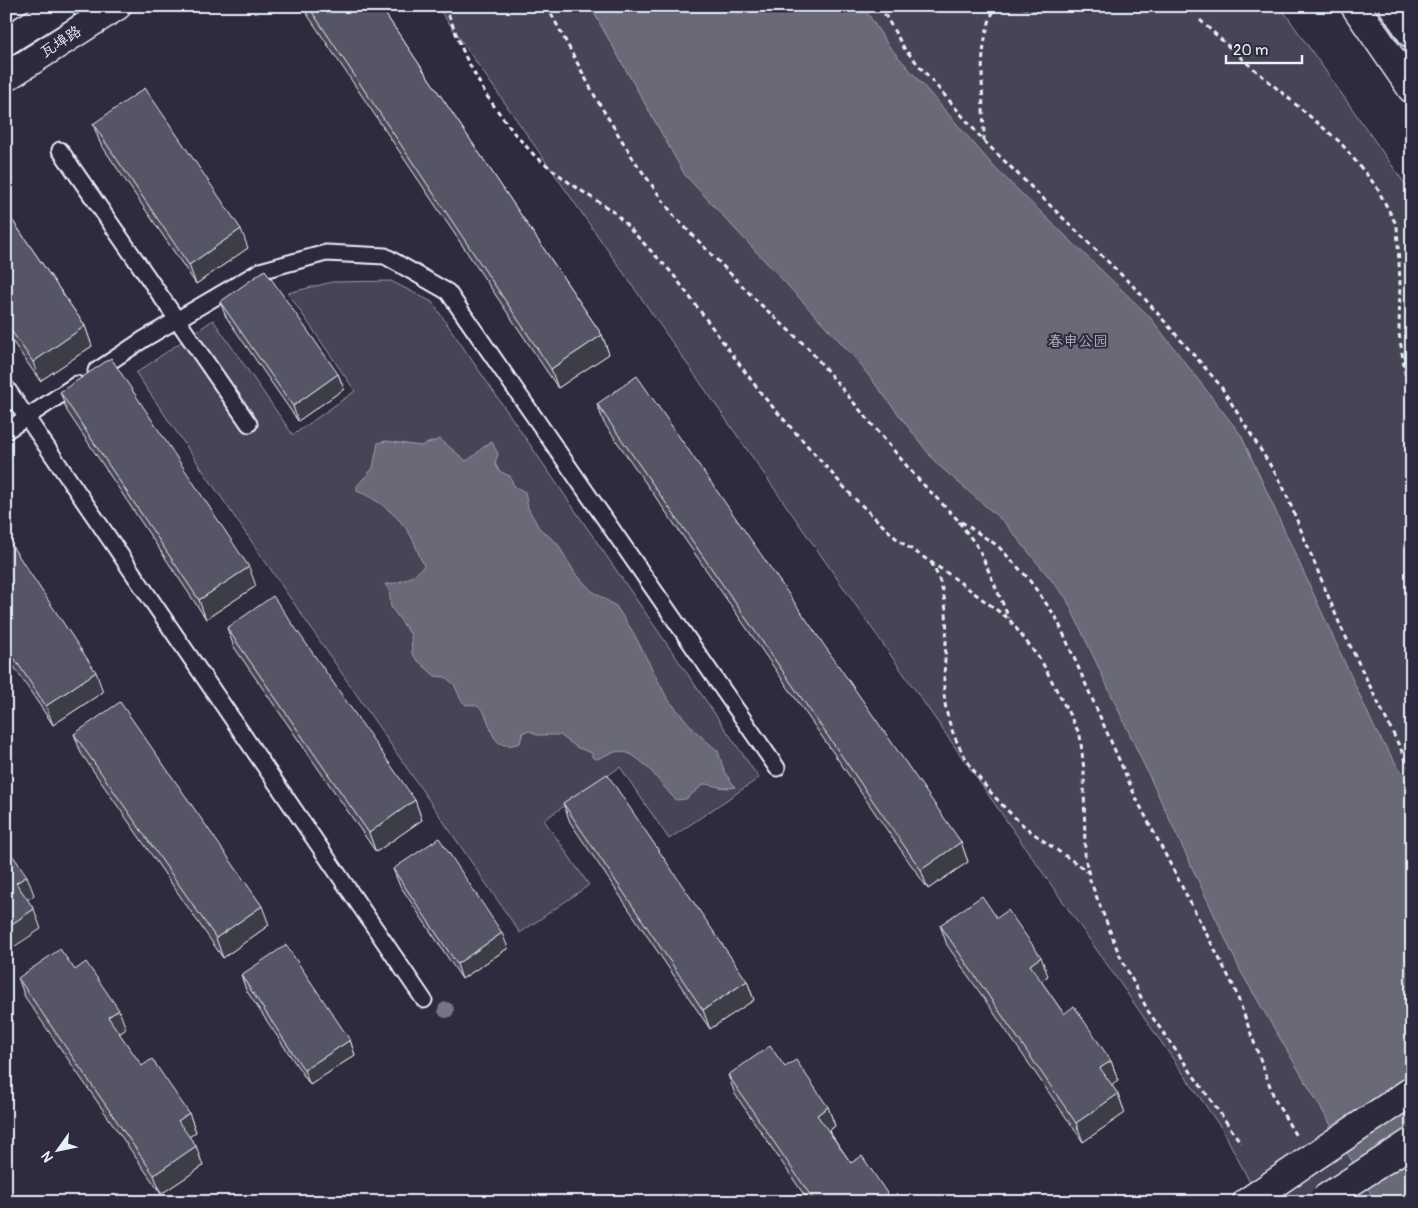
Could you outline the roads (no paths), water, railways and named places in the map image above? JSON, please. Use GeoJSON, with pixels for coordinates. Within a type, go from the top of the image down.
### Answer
{"type":"FeatureCollection","features":[{"type":"Feature","properties":{"kind":"street","name":"瓦埠路"},"geometry":{"type":"LineString","coordinates":[[6,41],[62,6]]}},
{"type":"Feature","properties":{"kind":"street","name":"瓦埠路"},"geometry":{"type":"LineString","coordinates":[[6,77],[117,6]]}},
{"type":"Feature","properties":{"kind":"street"},"geometry":{"type":"LineString","coordinates":[[1355,6],[1412,89]]}},
{"type":"Feature","properties":{"kind":"street"},"geometry":{"type":"LineString","coordinates":[[1393,6],[1412,34]]}},
{"type":"Feature","properties":{"kind":"street"},"geometry":{"type":"LineString","coordinates":[[1247,1202],[1301,1153],[1412,1092]]}},
{"type":"Feature","properties":{"kind":"street"},"geometry":{"type":"LineString","coordinates":[[1322,1201],[1412,1142]]}},
{"type":"Feature","properties":{"kind":"lane"},"geometry":{"type":"LineString","coordinates":[[60,150],[249,424]]}},
{"type":"Feature","properties":{"kind":"lane"},"geometry":{"type":"LineString","coordinates":[[6,431],[144,339],[260,271],[326,253],[385,256],[448,292],[778,768]]}},
{"type":"Feature","properties":{"kind":"lane"},"geometry":{"type":"LineString","coordinates":[[6,387],[424,1000]]}},
{"type":"Feature","properties":{"kind":"water"},"geometry":{"type":"Polygon","coordinates":[[[590,6],[863,6],[888,45],[996,169],[1149,316],[1241,435],[1376,731],[1412,790],[1412,1202],[1376,1202],[1241,972],[1066,598],[1004,522],[936,463],[855,358],[685,175],[590,6]]]}},
{"type":"Feature","properties":{"kind":"water"},"geometry":{"type":"Polygon","coordinates":[[[440,439],[466,461],[492,442],[498,454],[495,463],[499,471],[510,476],[514,486],[525,492],[528,508],[539,528],[557,543],[575,573],[592,591],[616,606],[633,632],[667,698],[696,732],[718,751],[724,771],[735,787],[724,788],[704,784],[686,799],[676,800],[641,761],[633,755],[624,752],[615,752],[597,759],[592,757],[592,753],[578,748],[560,735],[537,735],[530,731],[523,732],[520,743],[507,745],[499,743],[483,711],[476,706],[466,705],[461,700],[454,684],[445,677],[435,676],[416,659],[412,653],[411,635],[391,607],[389,590],[385,584],[407,579],[417,573],[424,565],[415,543],[406,529],[380,503],[357,491],[357,486],[373,468],[378,443],[386,441],[420,446],[440,439]]]}},
{"type":"Feature","properties":{"kind":"park label","name":"春申公园"},"geometry":{"type":"Point","coordinates":[1078,341]}}]}
